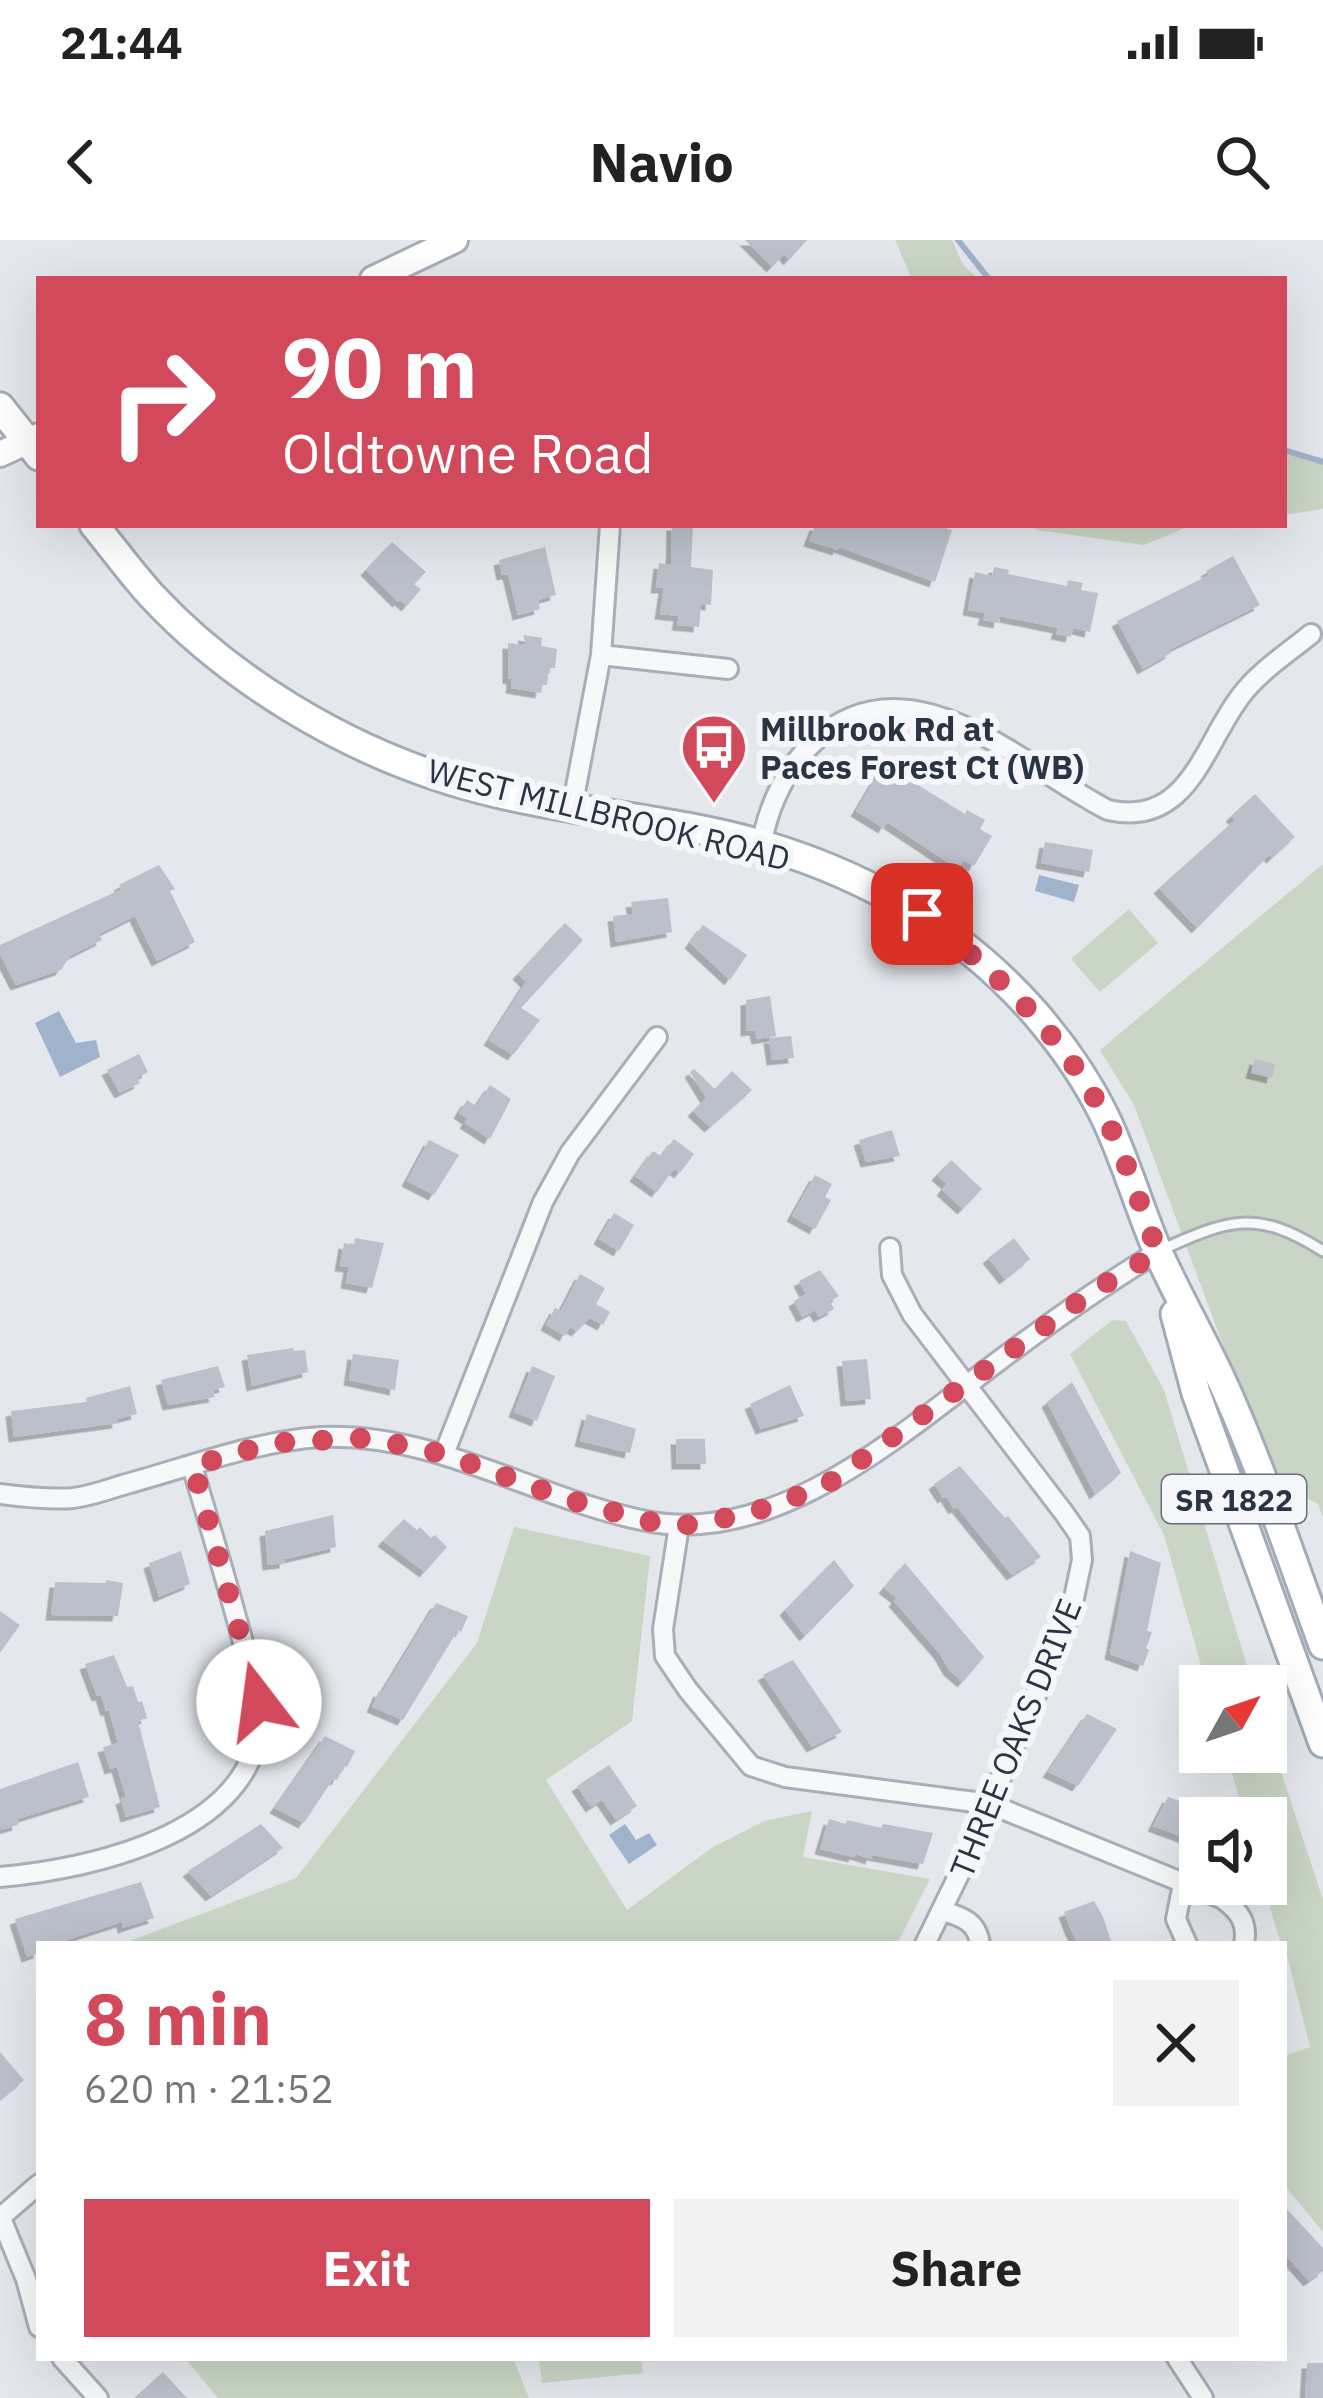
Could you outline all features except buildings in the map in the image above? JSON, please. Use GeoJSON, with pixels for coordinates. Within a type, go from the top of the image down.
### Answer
{"type":"FeatureCollection","features":[{"type":"Feature","properties":{"kind":"main road"},"geometry":{"type":"LineString","coordinates":[[379,276],[454,240]]}},
{"type":"Feature","properties":{"kind":"main road"},"geometry":{"type":"LineString","coordinates":[[0,406],[35,445],[0,454]]}},
{"type":"Feature","properties":{"kind":"main road","name":"WEST MILLBROOK ROAD"},"geometry":{"type":"LineString","coordinates":[[97,528],[173,616],[234,668],[369,748],[446,779],[760,844],[872,886],[922,914],[987,965],[1033,1011],[1105,1115],[1158,1252],[1227,1391],[1323,1645]]}},
{"type":"Feature","properties":{"kind":"main road","name":"WEST MILLBROOK ROAD"},"geometry":{"type":"LineString","coordinates":[[1158,1252],[1196,1393],[1323,1743]]}},
{"type":"Feature","properties":{"kind":"street"},"geometry":{"type":"LineString","coordinates":[[572,808],[602,655],[610,528]]}},
{"type":"Feature","properties":{"kind":"street"},"geometry":{"type":"LineString","coordinates":[[760,844],[767,814],[808,748],[853,716],[893,709],[958,722],[990,737],[1108,810],[1128,815],[1152,810],[1174,797],[1192,777],[1244,691],[1312,634]]}},
{"type":"Feature","properties":{"kind":"street"},"geometry":{"type":"LineString","coordinates":[[602,655],[728,669]]}},
{"type":"Feature","properties":{"kind":"street"},"geometry":{"type":"LineString","coordinates":[[444,1454],[543,1202],[570,1153],[657,1037]]}},
{"type":"Feature","properties":{"kind":"street","name":"THREE OAKS DRIVE"},"geometry":{"type":"LineString","coordinates":[[890,1248],[892,1275],[912,1313],[1080,1536],[1082,1560],[1071,1612],[944,1911],[927,1941]]}},
{"type":"Feature","properties":{"kind":"street"},"geometry":{"type":"LineString","coordinates":[[0,1494],[75,1498],[272,1443],[367,1438],[444,1454],[567,1499],[680,1526],[748,1514],[825,1486],[1093,1291],[1158,1252]]}},
{"type":"Feature","properties":{"kind":"street"},"geometry":{"type":"LineString","coordinates":[[0,1877],[66,1868],[145,1847],[201,1816],[241,1774],[253,1752],[259,1702],[193,1466]]}},
{"type":"Feature","properties":{"kind":"street"},"geometry":{"type":"LineString","coordinates":[[680,1526],[662,1629],[665,1656],[751,1766],[784,1777],[990,1804],[1179,1882]]}},
{"type":"Feature","properties":{"kind":"street"},"geometry":{"type":"LineString","coordinates":[[1179,1905],[1176,1919],[1186,1941]]}},
{"type":"Feature","properties":{"kind":"street"},"geometry":{"type":"LineString","coordinates":[[1231,1905],[1246,1926],[1244,1941]]}},
{"type":"Feature","properties":{"kind":"street","name":"THREE OAKS DRIVE"},"geometry":{"type":"LineString","coordinates":[[944,1911],[970,1921],[979,1941]]}},
{"type":"Feature","properties":{"kind":"street"},"geometry":{"type":"LineString","coordinates":[[36,2186],[0,2216],[36,2316]]}},
{"type":"Feature","properties":{"kind":"street"},"geometry":{"type":"LineString","coordinates":[[65,2361],[98,2398]]}},
{"type":"Feature","properties":{"kind":"street"},"geometry":{"type":"LineString","coordinates":[[1179,2361],[1203,2398]]}},
{"type":"Feature","properties":{"kind":"lane"},"geometry":{"type":"LineString","coordinates":[[1158,1252],[1240,1220],[1284,1229],[1323,1251]]}},
{"type":"Feature","properties":{"kind":"green space"},"geometry":{"type":"Polygon","coordinates":[[[895,240],[952,240],[963,265],[975,276],[911,276],[895,240]]]}},
{"type":"Feature","properties":{"kind":"green space"},"geometry":{"type":"Polygon","coordinates":[[[1287,452],[1323,458],[1323,509],[1287,515],[1287,452]]]}},
{"type":"Feature","properties":{"kind":"green space"},"geometry":{"type":"Polygon","coordinates":[[[1034,528],[1185,528],[1144,545],[1034,528]]]}},
{"type":"Feature","properties":{"kind":"green space"},"geometry":{"type":"Polygon","coordinates":[[[1323,864],[1323,1518],[1318,1504],[1273,1480],[1134,1105],[1100,1050],[1323,864]]]}},
{"type":"Feature","properties":{"kind":"green space"},"geometry":{"type":"Polygon","coordinates":[[[1129,909],[1158,943],[1100,992],[1071,959],[1129,909]]]}},
{"type":"Feature","properties":{"kind":"green space"},"geometry":{"type":"Polygon","coordinates":[[[1112,1320],[1126,1321],[1164,1390],[1247,1665],[1201,1665],[1164,1535],[1070,1354],[1112,1320]]]}},
{"type":"Feature","properties":{"kind":"green space"},"geometry":{"type":"Polygon","coordinates":[[[514,1527],[650,1556],[632,1721],[546,1780],[627,1910],[713,1847],[764,1821],[812,1811],[803,1857],[930,1879],[899,1941],[130,1941],[296,1878],[477,1643],[514,1527]]]}},
{"type":"Feature","properties":{"kind":"green space"},"geometry":{"type":"Polygon","coordinates":[[[1232,1773],[1281,1773],[1323,1900],[1323,2232],[1287,2189],[1287,2055],[1310,2047],[1287,1941],[1280,1941],[1269,1905],[1287,1905],[1287,1797],[1239,1797],[1232,1773]]]}},
{"type":"Feature","properties":{"kind":"green space"},"geometry":{"type":"Polygon","coordinates":[[[187,2361],[514,2361],[529,2398],[218,2398],[187,2361]]]}},
{"type":"Feature","properties":{"kind":"green space"},"geometry":{"type":"Polygon","coordinates":[[[539,2361],[641,2361],[643,2373],[542,2383],[539,2361]]]}},
{"type":"Feature","properties":{"kind":"water"},"geometry":{"type":"Polygon","coordinates":[[[1039,875],[1079,885],[1074,902],[1035,891],[1039,875]]]}},
{"type":"Feature","properties":{"kind":"water"},"geometry":{"type":"Polygon","coordinates":[[[59,1011],[76,1043],[96,1040],[100,1057],[60,1077],[35,1023],[59,1011]]]}},
{"type":"Feature","properties":{"kind":"water"},"geometry":{"type":"Polygon","coordinates":[[[625,1824],[636,1840],[649,1833],[657,1845],[629,1864],[609,1835],[625,1824]]]}},
{"type":"Feature","properties":{"kind":"waterway"},"geometry":{"type":"LineString","coordinates":[[958,240],[987,276]]}},
{"type":"Feature","properties":{"kind":"waterway"},"geometry":{"type":"LineString","coordinates":[[1287,451],[1323,462]]}},
{"type":"Feature","properties":{"kind":"place","name":"Millbrook Rd at Paces Forest Ct (WB)"},"geometry":{"type":"Point","coordinates":[714,806]}},
{"type":"Feature","properties":{"kind":"route"},"geometry":{"type":"LineString","coordinates":[[259,1702],[193,1466],[272,1443],[367,1438],[444,1454],[567,1499],[647,1521],[680,1526],[748,1514],[825,1486],[1093,1291],[1158,1252],[1105,1115],[1066,1053],[987,965],[922,914]]}}]}
